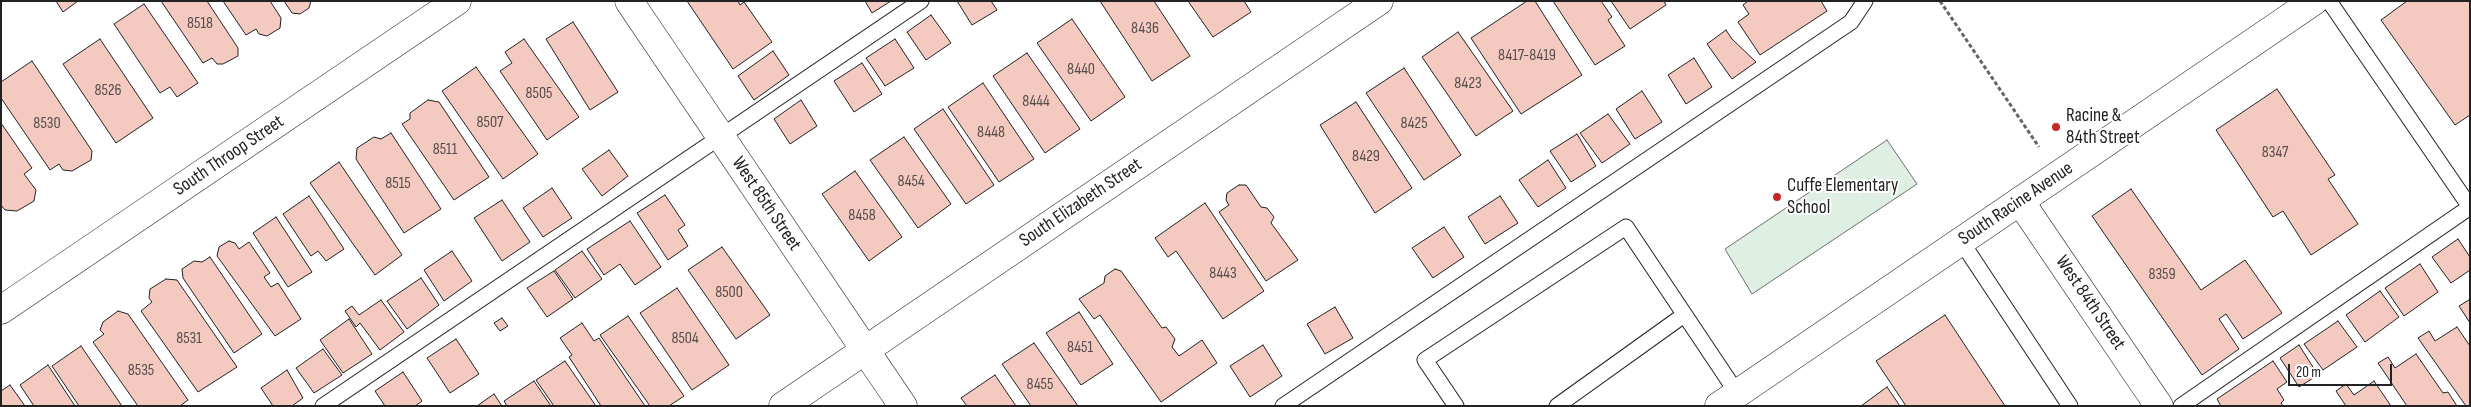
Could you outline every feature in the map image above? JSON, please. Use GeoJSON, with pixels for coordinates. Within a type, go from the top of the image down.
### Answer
{"type":"FeatureCollection","features":[{"type":"Feature","properties":{"kind":"street","name":"South Throop Street"},"geometry":{"type":"LineString","coordinates":[[1,310],[457,1]]}},
{"type":"Feature","properties":{"kind":"street","name":"West 85th Street"},"geometry":{"type":"LineString","coordinates":[[629,1],[902,406]]}},
{"type":"Feature","properties":{"kind":"street","name":"South Elizabeth Street"},"geometry":{"type":"LineString","coordinates":[[784,406],[1379,1]]}},
{"type":"Feature","properties":{"kind":"street","name":"South Racine Avenue"},"geometry":{"type":"LineString","coordinates":[[1728,400],[2314,1]]}},
{"type":"Feature","properties":{"kind":"street","name":"West 84th Street"},"geometry":{"type":"LineString","coordinates":[[2020,201],[2159,406]]}},
{"type":"Feature","properties":{"kind":"lane"},"geometry":{"type":"LineString","coordinates":[[323,406],[921,1]]}},
{"type":"Feature","properties":{"kind":"lane"},"geometry":{"type":"LineString","coordinates":[[1282,406],[1851,22],[1865,1]]}},
{"type":"Feature","properties":{"kind":"lane"},"geometry":{"type":"LineString","coordinates":[[2181,406],[2470,207],[2329,1]]}},
{"type":"Feature","properties":{"kind":"lane"},"geometry":{"type":"LineString","coordinates":[[1456,406],[1424,360],[1626,227],[1684,315],[1728,400]]}},
{"type":"Feature","properties":{"kind":"lane"},"geometry":{"type":"LineString","coordinates":[[1961,242],[2070,406]]}},
{"type":"Feature","properties":{"kind":"lane"},"geometry":{"type":"LineString","coordinates":[[1557,406],[1684,315]]}},
{"type":"Feature","properties":{"kind":"path"},"geometry":{"type":"LineString","coordinates":[[1940,1],[2039,147]]}},
{"type":"Feature","properties":{"kind":"green space"},"geometry":{"type":"Polygon","coordinates":[[[1887,140],[1917,184],[1752,294],[1725,249],[1887,140]]]}},
{"type":"Feature","properties":{"kind":"building"},"geometry":{"type":"Polygon","coordinates":[[[56,1],[78,1],[63,12],[56,1]]]}},
{"type":"Feature","properties":{"kind":"building"},"geometry":{"type":"Polygon","coordinates":[[[161,1],[207,1],[238,48],[238,56],[223,64],[217,64],[212,58],[203,63],[161,1]]]}},
{"type":"Feature","properties":{"kind":"building"},"geometry":{"type":"Polygon","coordinates":[[[223,1],[270,1],[281,18],[280,28],[267,36],[259,34],[256,29],[246,35],[223,1]]]}},
{"type":"Feature","properties":{"kind":"building"},"geometry":{"type":"Polygon","coordinates":[[[284,1],[311,1],[309,8],[300,14],[292,13],[284,1]]]}},
{"type":"Feature","properties":{"kind":"building"},"geometry":{"type":"Polygon","coordinates":[[[687,1],[738,1],[740,5],[744,2],[772,42],[733,69],[687,1]]]}},
{"type":"Feature","properties":{"kind":"building"},"geometry":{"type":"Polygon","coordinates":[[[865,1],[891,1],[872,13],[865,1]]]}},
{"type":"Feature","properties":{"kind":"building"},"geometry":{"type":"Polygon","coordinates":[[[957,1],[991,1],[997,10],[972,25],[957,1]]]}},
{"type":"Feature","properties":{"kind":"building"},"geometry":{"type":"Polygon","coordinates":[[[1100,1],[1154,1],[1190,56],[1152,81],[1100,1]]]}},
{"type":"Feature","properties":{"kind":"building"},"geometry":{"type":"Polygon","coordinates":[[[1188,1],[1244,1],[1251,12],[1213,37],[1188,1]]]}},
{"type":"Feature","properties":{"kind":"building"},"geometry":{"type":"Polygon","coordinates":[[[1527,1],[1535,1],[1582,75],[1521,114],[1471,38],[1527,1]]]}},
{"type":"Feature","properties":{"kind":"building"},"geometry":{"type":"Polygon","coordinates":[[[1553,1],[1601,1],[1612,17],[1608,20],[1625,46],[1595,65],[1553,1]]]}},
{"type":"Feature","properties":{"kind":"building"},"geometry":{"type":"Polygon","coordinates":[[[1611,1],[1664,1],[1666,5],[1630,29],[1611,1]]]}},
{"type":"Feature","properties":{"kind":"building"},"geometry":{"type":"Polygon","coordinates":[[[1748,1],[1821,1],[1827,11],[1760,55],[1738,22],[1749,14],[1743,5],[1748,1]]]}},
{"type":"Feature","properties":{"kind":"building"},"geometry":{"type":"Polygon","coordinates":[[[2407,1],[2470,1],[2470,115],[2455,125],[2381,20],[2407,1]]]}},
{"type":"Feature","properties":{"kind":"building"},"geometry":{"type":"Polygon","coordinates":[[[144,4],[198,83],[177,97],[170,87],[160,93],[114,24],[144,4]]]}},
{"type":"Feature","properties":{"kind":"building"},"geometry":{"type":"Polygon","coordinates":[[[931,15],[951,43],[926,60],[907,32],[931,15]]]}},
{"type":"Feature","properties":{"kind":"building"},"geometry":{"type":"Polygon","coordinates":[[[1072,19],[1125,97],[1091,121],[1037,43],[1072,19]]]}},
{"type":"Feature","properties":{"kind":"building"},"geometry":{"type":"Polygon","coordinates":[[[573,22],[618,92],[590,110],[546,39],[573,22]]]}},
{"type":"Feature","properties":{"kind":"building"},"geometry":{"type":"Polygon","coordinates":[[[1726,30],[1732,39],[1756,62],[1732,79],[1707,44],[1726,30]]]}},
{"type":"Feature","properties":{"kind":"building"},"geometry":{"type":"Polygon","coordinates":[[[1458,32],[1513,111],[1476,136],[1422,57],[1458,32]]]}},
{"type":"Feature","properties":{"kind":"building"},"geometry":{"type":"Polygon","coordinates":[[[100,39],[153,118],[116,143],[63,64],[100,39]]]}},
{"type":"Feature","properties":{"kind":"building"},"geometry":{"type":"Polygon","coordinates":[[[524,39],[579,117],[547,140],[500,71],[512,63],[505,52],[524,39]]]}},
{"type":"Feature","properties":{"kind":"building"},"geometry":{"type":"Polygon","coordinates":[[[895,39],[914,68],[885,86],[866,58],[895,39]]]}},
{"type":"Feature","properties":{"kind":"building"},"geometry":{"type":"Polygon","coordinates":[[[773,51],[789,75],[754,100],[738,76],[773,51]]]}},
{"type":"Feature","properties":{"kind":"building"},"geometry":{"type":"Polygon","coordinates":[[[1027,53],[1080,129],[1045,153],[993,76],[1027,53]]]}},
{"type":"Feature","properties":{"kind":"building"},"geometry":{"type":"Polygon","coordinates":[[[1694,58],[1712,87],[1686,104],[1668,75],[1694,58]]]}},
{"type":"Feature","properties":{"kind":"building"},"geometry":{"type":"Polygon","coordinates":[[[32,61],[92,151],[91,160],[72,171],[63,170],[59,164],[50,170],[1,98],[1,82],[32,61]]]}},
{"type":"Feature","properties":{"kind":"building"},"geometry":{"type":"Polygon","coordinates":[[[862,63],[882,94],[854,112],[834,81],[862,63]]]}},
{"type":"Feature","properties":{"kind":"building"},"geometry":{"type":"Polygon","coordinates":[[[476,67],[538,154],[503,179],[442,91],[476,67]]]}},
{"type":"Feature","properties":{"kind":"building"},"geometry":{"type":"Polygon","coordinates":[[[1404,68],[1461,155],[1424,180],[1366,93],[1404,68]]]}},
{"type":"Feature","properties":{"kind":"building"},"geometry":{"type":"Polygon","coordinates":[[[983,83],[1034,159],[999,182],[948,107],[983,83]]]}},
{"type":"Feature","properties":{"kind":"building"},"geometry":{"type":"Polygon","coordinates":[[[2277,89],[2335,175],[2328,179],[2358,224],[2311,255],[2283,211],[2273,217],[2216,130],[2277,89]]]}},
{"type":"Feature","properties":{"kind":"building"},"geometry":{"type":"Polygon","coordinates":[[[1642,91],[1662,122],[1635,139],[1616,109],[1642,91]]]}},
{"type":"Feature","properties":{"kind":"building"},"geometry":{"type":"Polygon","coordinates":[[[428,100],[439,102],[489,177],[454,200],[402,124],[410,119],[410,113],[428,100]]]}},
{"type":"Feature","properties":{"kind":"building"},"geometry":{"type":"Polygon","coordinates":[[[801,100],[817,126],[790,144],[774,119],[801,100]]]}},
{"type":"Feature","properties":{"kind":"building"},"geometry":{"type":"Polygon","coordinates":[[[1356,102],[1412,188],[1375,213],[1320,125],[1356,102]]]}},
{"type":"Feature","properties":{"kind":"building"},"geometry":{"type":"Polygon","coordinates":[[[943,109],[994,185],[966,204],[914,129],[943,109]]]}},
{"type":"Feature","properties":{"kind":"building"},"geometry":{"type":"Polygon","coordinates":[[[1608,114],[1630,144],[1602,163],[1580,133],[1608,114]]]}},
{"type":"Feature","properties":{"kind":"building"},"geometry":{"type":"Polygon","coordinates":[[[1,123],[32,168],[24,174],[36,190],[34,201],[17,211],[5,210],[1,205],[1,123]]]}},
{"type":"Feature","properties":{"kind":"building"},"geometry":{"type":"Polygon","coordinates":[[[391,133],[441,209],[404,233],[356,159],[357,148],[374,137],[381,139],[391,133]]]}},
{"type":"Feature","properties":{"kind":"building"},"geometry":{"type":"Polygon","coordinates":[[[1577,134],[1596,166],[1571,182],[1550,151],[1577,134]]]}},
{"type":"Feature","properties":{"kind":"building"},"geometry":{"type":"Polygon","coordinates":[[[904,137],[951,204],[918,228],[870,160],[904,137]]]}},
{"type":"Feature","properties":{"kind":"building"},"geometry":{"type":"Polygon","coordinates":[[[609,150],[628,176],[602,196],[582,169],[609,150]]]}},
{"type":"Feature","properties":{"kind":"building"},"geometry":{"type":"Polygon","coordinates":[[[1548,160],[1566,188],[1538,207],[1519,180],[1548,160]]]}},
{"type":"Feature","properties":{"kind":"building"},"geometry":{"type":"Polygon","coordinates":[[[339,162],[402,255],[375,275],[310,183],[339,162]]]}},
{"type":"Feature","properties":{"kind":"building"},"geometry":{"type":"Polygon","coordinates":[[[855,171],[902,237],[869,261],[822,194],[855,171]]]}},
{"type":"Feature","properties":{"kind":"building"},"geometry":{"type":"Polygon","coordinates":[[[1239,185],[1246,185],[1261,207],[1267,208],[1274,217],[1271,223],[1298,260],[1266,281],[1219,212],[1229,205],[1226,200],[1227,193],[1239,185]]]}},
{"type":"Feature","properties":{"kind":"building"},"geometry":{"type":"Polygon","coordinates":[[[552,188],[572,218],[543,237],[523,208],[552,188]]]}},
{"type":"Feature","properties":{"kind":"building"},"geometry":{"type":"Polygon","coordinates":[[[2131,189],[2201,290],[2245,260],[2282,313],[2243,339],[2226,314],[2219,319],[2239,349],[2202,375],[2092,216],[2131,189]]]}},
{"type":"Feature","properties":{"kind":"building"},"geometry":{"type":"Polygon","coordinates":[[[665,195],[685,225],[678,230],[688,246],[668,260],[637,213],[665,195]]]}},
{"type":"Feature","properties":{"kind":"building"},"geometry":{"type":"Polygon","coordinates":[[[309,196],[344,249],[326,261],[318,251],[311,256],[283,214],[309,196]]]}},
{"type":"Feature","properties":{"kind":"building"},"geometry":{"type":"Polygon","coordinates":[[[1500,196],[1518,223],[1485,244],[1468,217],[1500,196]]]}},
{"type":"Feature","properties":{"kind":"building"},"geometry":{"type":"Polygon","coordinates":[[[502,200],[530,242],[502,261],[474,218],[502,200]]]}},
{"type":"Feature","properties":{"kind":"building"},"geometry":{"type":"Polygon","coordinates":[[[1205,203],[1264,291],[1223,319],[1176,251],[1168,257],[1155,238],[1205,203]]]}},
{"type":"Feature","properties":{"kind":"building"},"geometry":{"type":"Polygon","coordinates":[[[276,217],[312,272],[288,287],[253,233],[276,217]]]}},
{"type":"Feature","properties":{"kind":"building"},"geometry":{"type":"Polygon","coordinates":[[[630,221],[661,267],[635,285],[620,264],[604,275],[587,249],[630,221]]]}},
{"type":"Feature","properties":{"kind":"building"},"geometry":{"type":"Polygon","coordinates":[[[1444,227],[1464,257],[1433,278],[1412,248],[1444,227]]]}},
{"type":"Feature","properties":{"kind":"building"},"geometry":{"type":"Polygon","coordinates":[[[2458,239],[2470,257],[2470,270],[2451,283],[2432,257],[2458,239]]]}},
{"type":"Feature","properties":{"kind":"building"},"geometry":{"type":"Polygon","coordinates":[[[229,241],[235,243],[239,249],[249,242],[270,273],[264,277],[271,287],[278,283],[301,319],[275,336],[217,256],[219,247],[229,241]]]}},
{"type":"Feature","properties":{"kind":"building"},"geometry":{"type":"Polygon","coordinates":[[[722,247],[770,315],[736,339],[688,270],[722,247]]]}},
{"type":"Feature","properties":{"kind":"building"},"geometry":{"type":"Polygon","coordinates":[[[452,251],[472,281],[444,301],[424,270],[452,251]]]}},
{"type":"Feature","properties":{"kind":"building"},"geometry":{"type":"Polygon","coordinates":[[[582,251],[602,279],[575,298],[555,270],[582,251]]]}},
{"type":"Feature","properties":{"kind":"building"},"geometry":{"type":"Polygon","coordinates":[[[210,257],[262,334],[234,353],[183,278],[182,269],[194,261],[202,262],[210,257]]]}},
{"type":"Feature","properties":{"kind":"building"},"geometry":{"type":"Polygon","coordinates":[[[2420,264],[2438,292],[2404,316],[2385,288],[2420,264]]]}},
{"type":"Feature","properties":{"kind":"building"},"geometry":{"type":"Polygon","coordinates":[[[1115,269],[1121,271],[1162,328],[1166,327],[1175,339],[1172,347],[1179,356],[1202,340],[1217,363],[1161,402],[1100,315],[1094,319],[1079,299],[1104,283],[1105,276],[1115,269]]]}},
{"type":"Feature","properties":{"kind":"building"},"geometry":{"type":"Polygon","coordinates":[[[554,271],[573,299],[547,317],[527,288],[554,271]]]}},
{"type":"Feature","properties":{"kind":"building"},"geometry":{"type":"Polygon","coordinates":[[[421,278],[439,305],[407,329],[387,301],[421,278]]]}},
{"type":"Feature","properties":{"kind":"building"},"geometry":{"type":"Polygon","coordinates":[[[166,279],[177,280],[237,367],[198,392],[141,311],[152,302],[149,298],[150,289],[166,279]]]}},
{"type":"Feature","properties":{"kind":"building"},"geometry":{"type":"Polygon","coordinates":[[[677,288],[729,365],[692,390],[640,313],[677,288]]]}},
{"type":"Feature","properties":{"kind":"building"},"geometry":{"type":"Polygon","coordinates":[[[2380,291],[2399,317],[2365,342],[2346,315],[2380,291]]]}},
{"type":"Feature","properties":{"kind":"building"},"geometry":{"type":"Polygon","coordinates":[[[381,300],[404,332],[380,350],[360,323],[356,327],[345,311],[352,306],[359,315],[381,300]]]}},
{"type":"Feature","properties":{"kind":"building"},"geometry":{"type":"Polygon","coordinates":[[[2470,301],[2470,323],[2459,306],[2470,301]]]}},
{"type":"Feature","properties":{"kind":"building"},"geometry":{"type":"Polygon","coordinates":[[[1335,307],[1353,338],[1325,354],[1307,324],[1335,307]]]}},
{"type":"Feature","properties":{"kind":"building"},"geometry":{"type":"Polygon","coordinates":[[[118,311],[128,314],[188,400],[180,406],[138,406],[93,342],[104,334],[100,330],[103,322],[118,311]]]}},
{"type":"Feature","properties":{"kind":"building"},"geometry":{"type":"Polygon","coordinates":[[[1079,312],[1113,364],[1081,385],[1046,333],[1079,312]]]}},
{"type":"Feature","properties":{"kind":"building"},"geometry":{"type":"Polygon","coordinates":[[[1945,315],[2005,406],[1906,406],[1876,361],[1945,315]]]}},
{"type":"Feature","properties":{"kind":"building"},"geometry":{"type":"Polygon","coordinates":[[[628,316],[684,396],[669,406],[650,406],[600,335],[628,316]]]}},
{"type":"Feature","properties":{"kind":"building"},"geometry":{"type":"Polygon","coordinates":[[[502,318],[508,326],[500,331],[494,323],[502,318]]]}},
{"type":"Feature","properties":{"kind":"building"},"geometry":{"type":"Polygon","coordinates":[[[349,319],[372,354],[343,373],[320,340],[349,319]]]}},
{"type":"Feature","properties":{"kind":"building"},"geometry":{"type":"Polygon","coordinates":[[[2338,321],[2357,347],[2323,370],[2304,344],[2338,321]]]}},
{"type":"Feature","properties":{"kind":"building"},"geometry":{"type":"Polygon","coordinates":[[[582,323],[594,341],[599,338],[645,406],[601,406],[569,357],[572,355],[560,338],[582,323]]]}},
{"type":"Feature","properties":{"kind":"building"},"geometry":{"type":"Polygon","coordinates":[[[2457,327],[2470,346],[2470,406],[2466,406],[2418,338],[2429,331],[2435,341],[2457,327]]]}},
{"type":"Feature","properties":{"kind":"building"},"geometry":{"type":"Polygon","coordinates":[[[456,339],[479,374],[450,393],[427,358],[456,339]]]}},
{"type":"Feature","properties":{"kind":"building"},"geometry":{"type":"Polygon","coordinates":[[[1034,343],[1078,406],[1031,406],[1002,364],[1034,343]]]}},
{"type":"Feature","properties":{"kind":"building"},"geometry":{"type":"Polygon","coordinates":[[[1263,345],[1282,376],[1250,397],[1230,366],[1263,345]]]}},
{"type":"Feature","properties":{"kind":"building"},"geometry":{"type":"Polygon","coordinates":[[[2299,345],[2318,375],[2299,387],[2280,358],[2299,345]]]}},
{"type":"Feature","properties":{"kind":"building"},"geometry":{"type":"Polygon","coordinates":[[[81,346],[122,406],[79,406],[52,366],[81,346]]]}},
{"type":"Feature","properties":{"kind":"building"},"geometry":{"type":"Polygon","coordinates":[[[323,349],[342,375],[314,393],[296,368],[323,349]]]}},
{"type":"Feature","properties":{"kind":"building"},"geometry":{"type":"Polygon","coordinates":[[[2416,354],[2443,393],[2448,392],[2457,406],[2407,406],[2378,363],[2388,357],[2395,368],[2416,354]]]}},
{"type":"Feature","properties":{"kind":"building"},"geometry":{"type":"Polygon","coordinates":[[[565,361],[596,406],[554,406],[536,380],[565,361]]]}},
{"type":"Feature","properties":{"kind":"building"},"geometry":{"type":"Polygon","coordinates":[[[2273,361],[2287,382],[2277,389],[2284,400],[2281,403],[2283,406],[2221,406],[2217,399],[2273,361]]]}},
{"type":"Feature","properties":{"kind":"building"},"geometry":{"type":"Polygon","coordinates":[[[48,365],[75,406],[34,406],[20,385],[48,365]]]}},
{"type":"Feature","properties":{"kind":"building"},"geometry":{"type":"Polygon","coordinates":[[[287,370],[303,398],[292,406],[273,406],[261,388],[287,370]]]}},
{"type":"Feature","properties":{"kind":"building"},"geometry":{"type":"Polygon","coordinates":[[[403,372],[422,401],[415,406],[385,406],[375,391],[403,372]]]}},
{"type":"Feature","properties":{"kind":"building"},"geometry":{"type":"Polygon","coordinates":[[[995,375],[1016,406],[967,406],[961,398],[995,375]]]}},
{"type":"Feature","properties":{"kind":"building"},"geometry":{"type":"Polygon","coordinates":[[[534,381],[551,406],[507,406],[504,401],[534,381]]]}},
{"type":"Feature","properties":{"kind":"building"},"geometry":{"type":"Polygon","coordinates":[[[2374,381],[2391,406],[2346,406],[2336,391],[2346,384],[2354,395],[2374,381]]]}},
{"type":"Feature","properties":{"kind":"building"},"geometry":{"type":"Polygon","coordinates":[[[10,385],[25,406],[1,406],[1,391],[10,385]]]}},
{"type":"Feature","properties":{"kind":"building"},"geometry":{"type":"Polygon","coordinates":[[[1887,387],[1900,406],[1861,406],[1887,387]]]}},
{"type":"Feature","properties":{"kind":"building"},"geometry":{"type":"Polygon","coordinates":[[[494,394],[502,406],[477,406],[494,394]]]}},
{"type":"Feature","properties":{"kind":"place","name":"Racine & 84th Street"},"geometry":{"type":"Point","coordinates":[2056,127]}},
{"type":"Feature","properties":{"kind":"place","name":"Cuffe Elementary School"},"geometry":{"type":"Point","coordinates":[1777,197]}}]}
